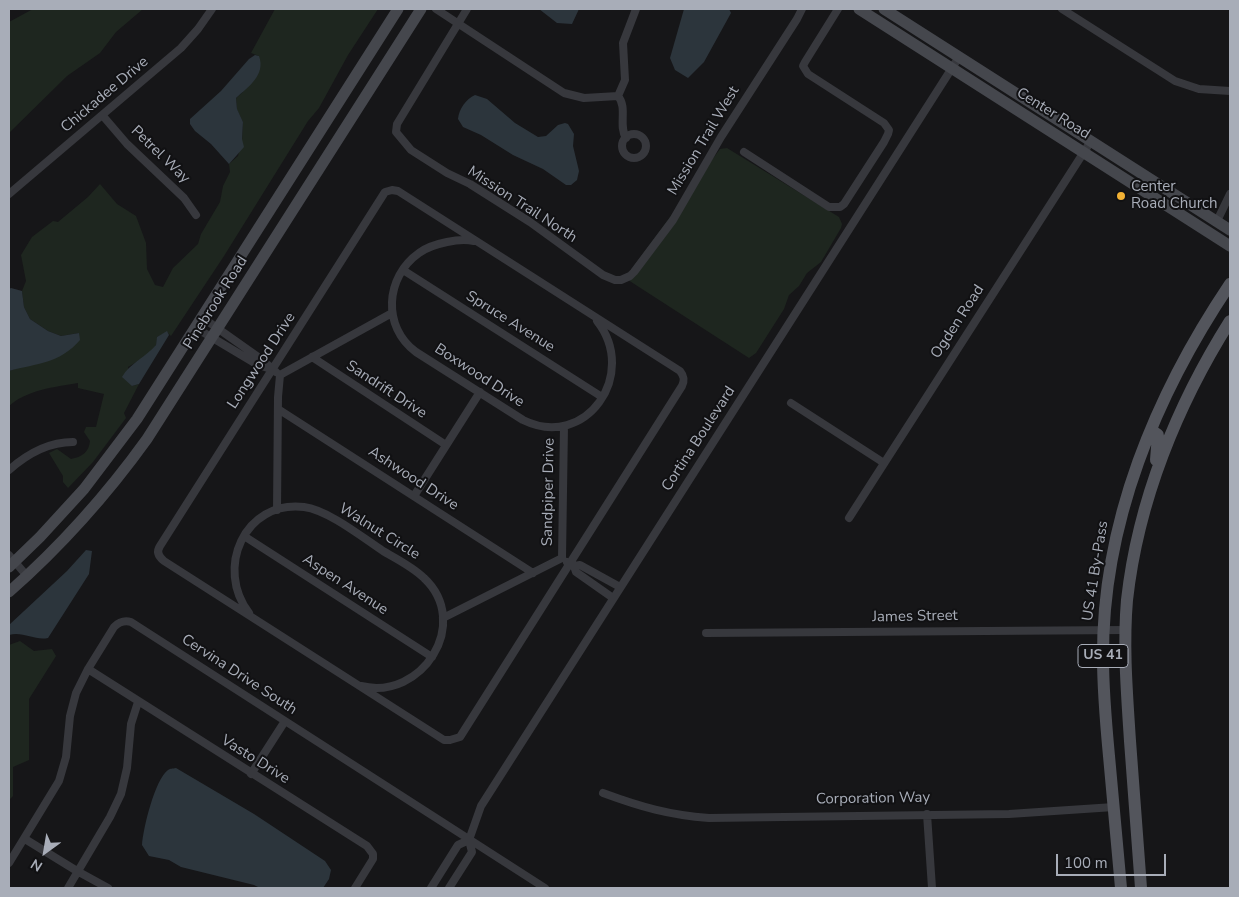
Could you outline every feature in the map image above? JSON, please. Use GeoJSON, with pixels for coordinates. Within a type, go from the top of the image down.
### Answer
{"type":"FeatureCollection","features":[{"type":"Feature","properties":{"kind":"main road","name":"US 41 By-Pass"},"geometry":{"type":"LineString","coordinates":[[1121,888],[1104,692],[1103,629],[1107,587],[1117,530],[1126,496],[1165,395],[1214,306],[1230,284]]}},
{"type":"Feature","properties":{"kind":"main road","name":"US 41"},"geometry":{"type":"LineString","coordinates":[[1141,888],[1126,691],[1125,630],[1127,600],[1136,547],[1156,475],[1180,413],[1230,321]]}},
{"type":"Feature","properties":{"kind":"main road"},"geometry":{"type":"LineString","coordinates":[[1151,430],[1158,435],[1156,475]]}},
{"type":"Feature","properties":{"kind":"main road"},"geometry":{"type":"LineString","coordinates":[[1114,807],[1136,830]]}},
{"type":"Feature","properties":{"kind":"street","name":"Chickadee Drive"},"geometry":{"type":"LineString","coordinates":[[9,194],[181,48],[212,9]]}},
{"type":"Feature","properties":{"kind":"street","name":"Pinebrook Road"},"geometry":{"type":"LineString","coordinates":[[11,561],[53,524],[138,420],[398,9]]}},
{"type":"Feature","properties":{"kind":"street","name":"Pinebrook Road"},"geometry":{"type":"LineString","coordinates":[[9,592],[82,520],[121,474],[160,420],[421,9]]}},
{"type":"Feature","properties":{"kind":"street"},"geometry":{"type":"LineString","coordinates":[[436,9],[564,92],[584,98],[618,96]]}},
{"type":"Feature","properties":{"kind":"street"},"geometry":{"type":"LineString","coordinates":[[458,23],[467,9]]}},
{"type":"Feature","properties":{"kind":"street"},"geometry":{"type":"LineString","coordinates":[[618,96],[625,80],[623,43],[636,9]]}},
{"type":"Feature","properties":{"kind":"street","name":"Mission Trail West"},"geometry":{"type":"LineString","coordinates":[[621,280],[632,274],[673,220],[721,137],[802,9]]}},
{"type":"Feature","properties":{"kind":"street"},"geometry":{"type":"LineString","coordinates":[[744,152],[829,207],[840,207],[844,204],[884,142],[889,130],[884,124],[804,70],[805,62],[838,9]]}},
{"type":"Feature","properties":{"kind":"street","name":"Center Road"},"geometry":{"type":"LineString","coordinates":[[859,9],[1230,246]]}},
{"type":"Feature","properties":{"kind":"street","name":"Center Road"},"geometry":{"type":"LineString","coordinates":[[884,9],[1230,230]]}},
{"type":"Feature","properties":{"kind":"street"},"geometry":{"type":"LineString","coordinates":[[1062,9],[1175,80],[1199,89],[1230,91]]}},
{"type":"Feature","properties":{"kind":"street","name":"Mission Trail North"},"geometry":{"type":"LineString","coordinates":[[458,23],[397,124],[396,132],[411,150],[530,222],[603,275],[615,280],[621,280]]}},
{"type":"Feature","properties":{"kind":"street","name":"Cortina Boulevard"},"geometry":{"type":"LineString","coordinates":[[449,888],[472,852],[469,840],[481,806],[959,57]]}},
{"type":"Feature","properties":{"kind":"street"},"geometry":{"type":"LineString","coordinates":[[618,96],[622,104],[623,131],[626,138]]}},
{"type":"Feature","properties":{"kind":"street","name":"Petrel Way"},"geometry":{"type":"LineString","coordinates":[[103,116],[127,144],[184,198],[196,215]]}},
{"type":"Feature","properties":{"kind":"street","name":"Ogden Road"},"geometry":{"type":"LineString","coordinates":[[849,518],[1090,141]]}},
{"type":"Feature","properties":{"kind":"street","name":"Longwood Drive"},"geometry":{"type":"LineString","coordinates":[[387,191],[398,191],[587,312],[680,371],[684,380],[572,564],[460,737],[444,740],[164,561],[159,555],[158,548],[387,191]]}},
{"type":"Feature","properties":{"kind":"street"},"geometry":{"type":"LineString","coordinates":[[1217,221],[1230,194]]}},
{"type":"Feature","properties":{"kind":"street","name":"Boxwood Drive"},"geometry":{"type":"LineString","coordinates":[[480,244],[463,240],[430,246],[417,254],[403,270],[395,286],[392,299],[392,313],[397,330],[408,346],[529,423],[543,427],[564,426],[588,414],[602,397],[610,379],[612,356],[609,342],[602,329],[587,312]]}},
{"type":"Feature","properties":{"kind":"street","name":"Spruce Avenue"},"geometry":{"type":"LineString","coordinates":[[403,270],[602,397]]}},
{"type":"Feature","properties":{"kind":"street"},"geometry":{"type":"LineString","coordinates":[[280,375],[392,313]]}},
{"type":"Feature","properties":{"kind":"street"},"geometry":{"type":"LineString","coordinates":[[200,323],[258,365],[273,370],[280,375]]}},
{"type":"Feature","properties":{"kind":"street"},"geometry":{"type":"LineString","coordinates":[[200,323],[215,333]]}},
{"type":"Feature","properties":{"kind":"street","name":"Sandrift Drive"},"geometry":{"type":"LineString","coordinates":[[312,358],[446,445]]}},
{"type":"Feature","properties":{"kind":"street"},"geometry":{"type":"LineString","coordinates":[[277,510],[280,375]]}},
{"type":"Feature","properties":{"kind":"street"},"geometry":{"type":"LineString","coordinates":[[414,496],[480,392]]}},
{"type":"Feature","properties":{"kind":"street"},"geometry":{"type":"LineString","coordinates":[[791,403],[884,464]]}},
{"type":"Feature","properties":{"kind":"street","name":"Ashwood Drive"},"geometry":{"type":"LineString","coordinates":[[278,409],[533,573]]}},
{"type":"Feature","properties":{"kind":"street","name":"Sandpiper Drive"},"geometry":{"type":"LineString","coordinates":[[562,558],[564,426]]}},
{"type":"Feature","properties":{"kind":"street"},"geometry":{"type":"LineString","coordinates":[[9,470],[41,448],[54,444],[74,442]]}},
{"type":"Feature","properties":{"kind":"street","name":"Walnut Circle"},"geometry":{"type":"LineString","coordinates":[[254,618],[240,598],[234,577],[235,557],[251,525],[258,518],[277,510],[302,507],[322,512],[417,572],[428,581],[436,593],[443,618],[443,631],[440,643],[432,657],[416,675],[398,684],[372,687],[355,684]]}},
{"type":"Feature","properties":{"kind":"street","name":"Aspen Avenue"},"geometry":{"type":"LineString","coordinates":[[244,536],[432,657]]}},
{"type":"Feature","properties":{"kind":"street"},"geometry":{"type":"LineString","coordinates":[[443,618],[562,558],[572,564],[580,565],[620,587]]}},
{"type":"Feature","properties":{"kind":"street"},"geometry":{"type":"LineString","coordinates":[[11,561],[27,576]]}},
{"type":"Feature","properties":{"kind":"street"},"geometry":{"type":"LineString","coordinates":[[572,564],[576,572],[613,598]]}},
{"type":"Feature","properties":{"kind":"street","name":"Cervina Drive South"},"geometry":{"type":"LineString","coordinates":[[9,863],[59,781],[66,757],[72,705],[76,693],[88,669],[114,627],[126,621],[139,627],[546,888]]}},
{"type":"Feature","properties":{"kind":"street","name":"James Street"},"geometry":{"type":"LineString","coordinates":[[706,633],[1125,630]]}},
{"type":"Feature","properties":{"kind":"street","name":"Vasto Drive"},"geometry":{"type":"LineString","coordinates":[[88,669],[370,849],[373,854],[371,864],[356,888]]}},
{"type":"Feature","properties":{"kind":"street"},"geometry":{"type":"LineString","coordinates":[[68,888],[110,817],[121,794],[127,768],[131,724],[138,702]]}},
{"type":"Feature","properties":{"kind":"street"},"geometry":{"type":"LineString","coordinates":[[251,774],[285,721]]}},
{"type":"Feature","properties":{"kind":"street","name":"Corporation Way"},"geometry":{"type":"LineString","coordinates":[[603,793],[644,808],[709,818],[1009,814],[1114,807]]}},
{"type":"Feature","properties":{"kind":"street"},"geometry":{"type":"LineString","coordinates":[[927,814],[932,888]]}},
{"type":"Feature","properties":{"kind":"street"},"geometry":{"type":"LineString","coordinates":[[25,838],[108,888]]}},
{"type":"Feature","properties":{"kind":"street","name":"Cortina Boulevard"},"geometry":{"type":"LineString","coordinates":[[431,888],[458,845],[469,840]]}},
{"type":"Feature","properties":{"kind":"shaded area"},"geometry":{"type":"Polygon","coordinates":[[[33,9],[143,9],[116,32],[100,53],[67,76],[9,133],[9,22],[33,9]]]}},
{"type":"Feature","properties":{"kind":"shaded area"},"geometry":{"type":"Polygon","coordinates":[[[275,9],[378,9],[348,55],[319,108],[308,121],[224,256],[171,336],[167,332],[157,337],[154,348],[128,367],[132,386],[139,384],[124,413],[126,418],[93,462],[68,488],[63,482],[63,476],[49,453],[57,449],[71,459],[84,453],[90,441],[84,432],[86,427],[96,427],[104,394],[78,388],[78,383],[32,393],[9,406],[9,371],[18,368],[79,333],[61,336],[48,331],[30,319],[24,307],[22,291],[26,281],[21,255],[32,237],[53,221],[58,222],[88,197],[100,184],[117,204],[136,216],[146,243],[147,269],[155,285],[163,287],[173,268],[198,244],[201,234],[220,202],[223,186],[230,172],[229,164],[238,156],[242,139],[243,122],[237,110],[236,98],[243,92],[259,56],[251,53],[275,9]]]}},
{"type":"Feature","properties":{"kind":"shaded area"},"geometry":{"type":"Polygon","coordinates":[[[539,9],[579,9],[572,24],[557,23],[539,9]]]}},
{"type":"Feature","properties":{"kind":"shaded area"},"geometry":{"type":"Polygon","coordinates":[[[684,9],[729,9],[731,13],[704,62],[688,78],[675,70],[670,58],[684,9]]]}},
{"type":"Feature","properties":{"kind":"shaded area"},"geometry":{"type":"Polygon","coordinates":[[[255,55],[259,56],[261,63],[258,75],[236,98],[237,109],[243,122],[242,139],[244,147],[229,164],[211,144],[195,131],[190,124],[190,119],[221,91],[249,59],[255,55]]]}},
{"type":"Feature","properties":{"kind":"shaded area"},"geometry":{"type":"Polygon","coordinates":[[[475,95],[487,99],[515,123],[538,137],[546,136],[558,125],[568,124],[574,134],[573,146],[579,171],[577,180],[571,185],[566,185],[543,169],[513,155],[481,135],[463,127],[458,119],[461,108],[475,95]]]}},
{"type":"Feature","properties":{"kind":"shaded area"},"geometry":{"type":"Polygon","coordinates":[[[727,148],[839,217],[842,224],[821,262],[807,273],[799,286],[789,295],[784,309],[756,353],[749,358],[625,278],[720,149],[727,148]]]}},
{"type":"Feature","properties":{"kind":"shaded area"},"geometry":{"type":"Polygon","coordinates":[[[9,289],[22,291],[24,307],[30,319],[48,331],[61,336],[79,333],[80,340],[64,354],[48,362],[9,371],[9,289]]]}},
{"type":"Feature","properties":{"kind":"shaded area"},"geometry":{"type":"Polygon","coordinates":[[[167,331],[169,335],[139,384],[132,386],[122,377],[125,372],[156,345],[157,337],[167,331]]]}},
{"type":"Feature","properties":{"kind":"shaded area"},"geometry":{"type":"Polygon","coordinates":[[[86,550],[92,551],[89,574],[48,638],[43,639],[19,634],[9,635],[9,625],[67,571],[86,550]]]}},
{"type":"Feature","properties":{"kind":"shaded area"},"geometry":{"type":"Polygon","coordinates":[[[20,641],[34,651],[52,649],[56,656],[29,699],[29,760],[13,767],[13,796],[9,800],[9,645],[20,641]]]}},
{"type":"Feature","properties":{"kind":"shaded area"},"geometry":{"type":"Polygon","coordinates":[[[176,768],[254,814],[325,861],[331,870],[329,879],[323,888],[260,888],[181,867],[169,860],[149,856],[142,845],[150,805],[163,775],[169,769],[176,768]]]}},
{"type":"Feature","properties":{"kind":"place","name":"Center Road Church"},"geometry":{"type":"Point","coordinates":[1121,196]}}]}
